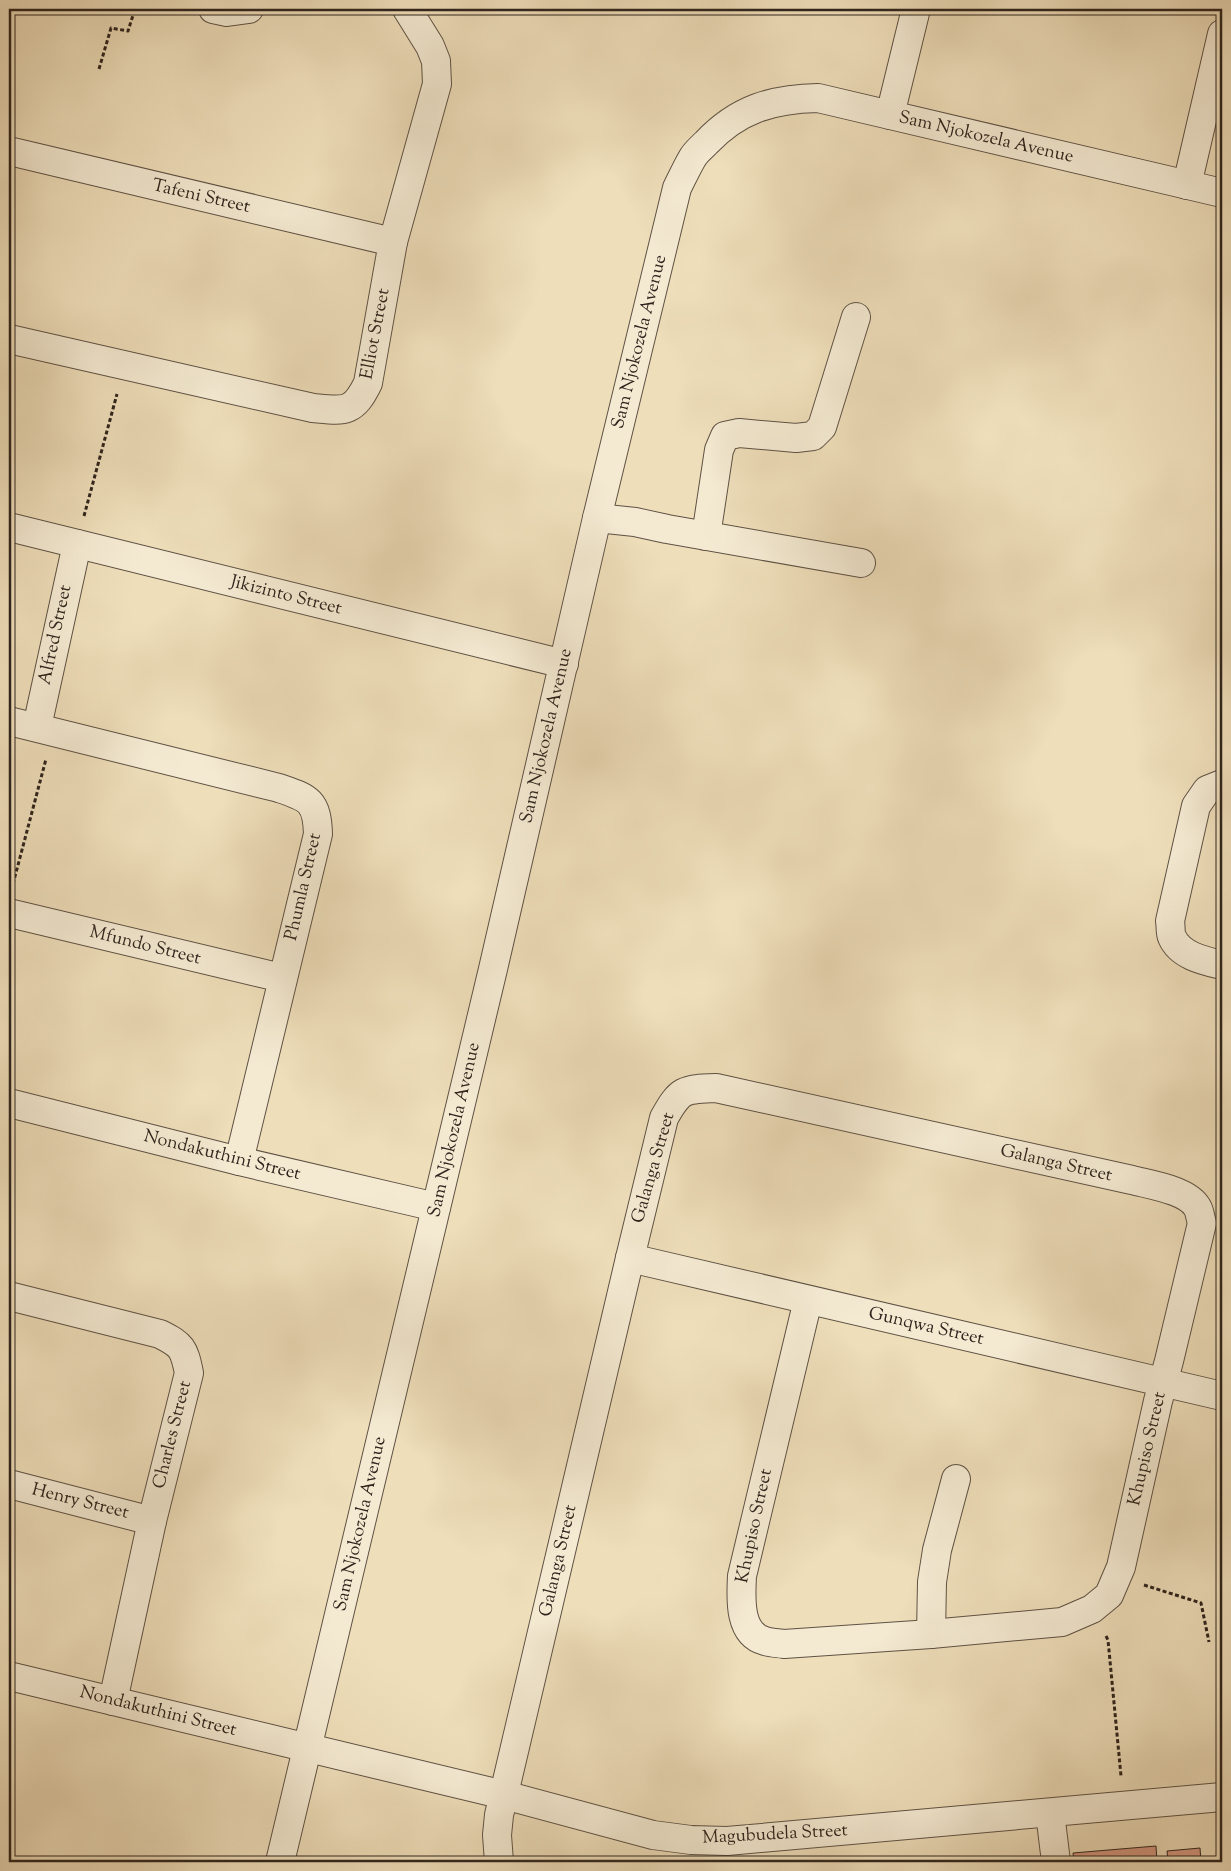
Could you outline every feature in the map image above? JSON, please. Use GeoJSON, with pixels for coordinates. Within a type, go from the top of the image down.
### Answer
{"type":"FeatureCollection","features":[{"type":"Feature","properties":{"kind":"street"},"geometry":{"type":"LineString","coordinates":[[213,9],[226,12],[249,9]]}},
{"type":"Feature","properties":{"kind":"street","name":"Elliot Street"},"geometry":{"type":"LineString","coordinates":[[9,339],[313,408],[334,410],[349,408],[360,400],[368,383],[393,242],[437,84],[436,61],[430,46],[408,9]]}},
{"type":"Feature","properties":{"kind":"street"},"geometry":{"type":"LineString","coordinates":[[890,115],[916,9]]}},
{"type":"Feature","properties":{"kind":"street"},"geometry":{"type":"LineString","coordinates":[[1187,185],[1222,34]]}},
{"type":"Feature","properties":{"kind":"street","name":"Sam Njokozela Avenue"},"geometry":{"type":"LineString","coordinates":[[280,1862],[597,518],[677,188],[694,156],[719,129],[750,110],[767,104],[794,99],[818,98],[1222,194]]}},
{"type":"Feature","properties":{"kind":"street","name":"Tafeni Street"},"geometry":{"type":"LineString","coordinates":[[9,151],[393,242]]}},
{"type":"Feature","properties":{"kind":"street"},"geometry":{"type":"LineString","coordinates":[[706,536],[719,450],[725,436],[739,433],[796,438],[813,436],[822,427],[856,317]]}},
{"type":"Feature","properties":{"kind":"street"},"geometry":{"type":"LineString","coordinates":[[597,518],[635,522],[861,563]]}},
{"type":"Feature","properties":{"kind":"street","name":"Jikizinto Street"},"geometry":{"type":"LineString","coordinates":[[9,527],[564,664]]}},
{"type":"Feature","properties":{"kind":"street","name":"Alfred Street"},"geometry":{"type":"LineString","coordinates":[[45,729],[76,544]]}},
{"type":"Feature","properties":{"kind":"street","name":"Phumla Street"},"geometry":{"type":"LineString","coordinates":[[9,721],[279,788],[305,797],[313,806],[318,820],[318,834],[239,1161]]}},
{"type":"Feature","properties":{"kind":"street"},"geometry":{"type":"LineString","coordinates":[[1222,784],[1208,790],[1196,806],[1170,921],[1172,937],[1182,949],[1199,959],[1222,965]]}},
{"type":"Feature","properties":{"kind":"street","name":"Mfundo Street"},"geometry":{"type":"LineString","coordinates":[[10,903],[282,978]]}},
{"type":"Feature","properties":{"kind":"street","name":"Galanga Street"},"geometry":{"type":"LineString","coordinates":[[500,1862],[497,1835],[499,1815],[664,1118],[674,1099],[688,1090],[716,1088],[1132,1180],[1188,1197],[1198,1208],[1202,1223],[1163,1382]]}},
{"type":"Feature","properties":{"kind":"street","name":"Nondakuthini Street"},"geometry":{"type":"LineString","coordinates":[[9,1103],[239,1161],[436,1206]]}},
{"type":"Feature","properties":{"kind":"street","name":"Gunqwa Street"},"geometry":{"type":"LineString","coordinates":[[630,1258],[1222,1396]]}},
{"type":"Feature","properties":{"kind":"street","name":"Charles Street"},"geometry":{"type":"LineString","coordinates":[[9,1296],[160,1334],[176,1342],[186,1354],[189,1373],[152,1521],[113,1701]]}},
{"type":"Feature","properties":{"kind":"street","name":"Khupiso Street"},"geometry":{"type":"LineString","coordinates":[[808,1300],[742,1576],[741,1601],[744,1621],[754,1634],[763,1641],[784,1644],[931,1634],[1062,1622],[1092,1609],[1109,1595],[1122,1567],[1163,1382]]}},
{"type":"Feature","properties":{"kind":"street"},"geometry":{"type":"LineString","coordinates":[[931,1634],[932,1582],[937,1550],[956,1479]]}},
{"type":"Feature","properties":{"kind":"street","name":"Henry Street"},"geometry":{"type":"LineString","coordinates":[[9,1484],[152,1521]]}},
{"type":"Feature","properties":{"kind":"street","name":"Nondakuthini Street"},"geometry":{"type":"LineString","coordinates":[[9,1676],[307,1749]]}},
{"type":"Feature","properties":{"kind":"street","name":"Magubudela Street"},"geometry":{"type":"LineString","coordinates":[[307,1749],[504,1794],[653,1835],[691,1840],[727,1841],[1222,1797]]}},
{"type":"Feature","properties":{"kind":"street"},"geometry":{"type":"LineString","coordinates":[[1050,1813],[1056,1862]]}},
{"type":"Feature","properties":{"kind":"path"},"geometry":{"type":"LineString","coordinates":[[100,69],[111,28],[128,31],[135,9]]}},
{"type":"Feature","properties":{"kind":"path"},"geometry":{"type":"LineString","coordinates":[[76,544],[125,364]]}},
{"type":"Feature","properties":{"kind":"path"},"geometry":{"type":"LineString","coordinates":[[10,903],[45,729]]}},
{"type":"Feature","properties":{"kind":"path"},"geometry":{"type":"LineString","coordinates":[[1117,1577],[1201,1603],[1209,1642]]}},
{"type":"Feature","properties":{"kind":"path"},"geometry":{"type":"LineString","coordinates":[[1092,1609],[1108,1640],[1124,1806]]}},
{"type":"Feature","properties":{"kind":"building"},"geometry":{"type":"Polygon","coordinates":[[[1156,1846],[1157,1862],[1074,1862],[1073,1853],[1156,1846]]]}},
{"type":"Feature","properties":{"kind":"building"},"geometry":{"type":"Polygon","coordinates":[[[1200,1848],[1201,1862],[1168,1862],[1167,1851],[1200,1848]]]}}]}
